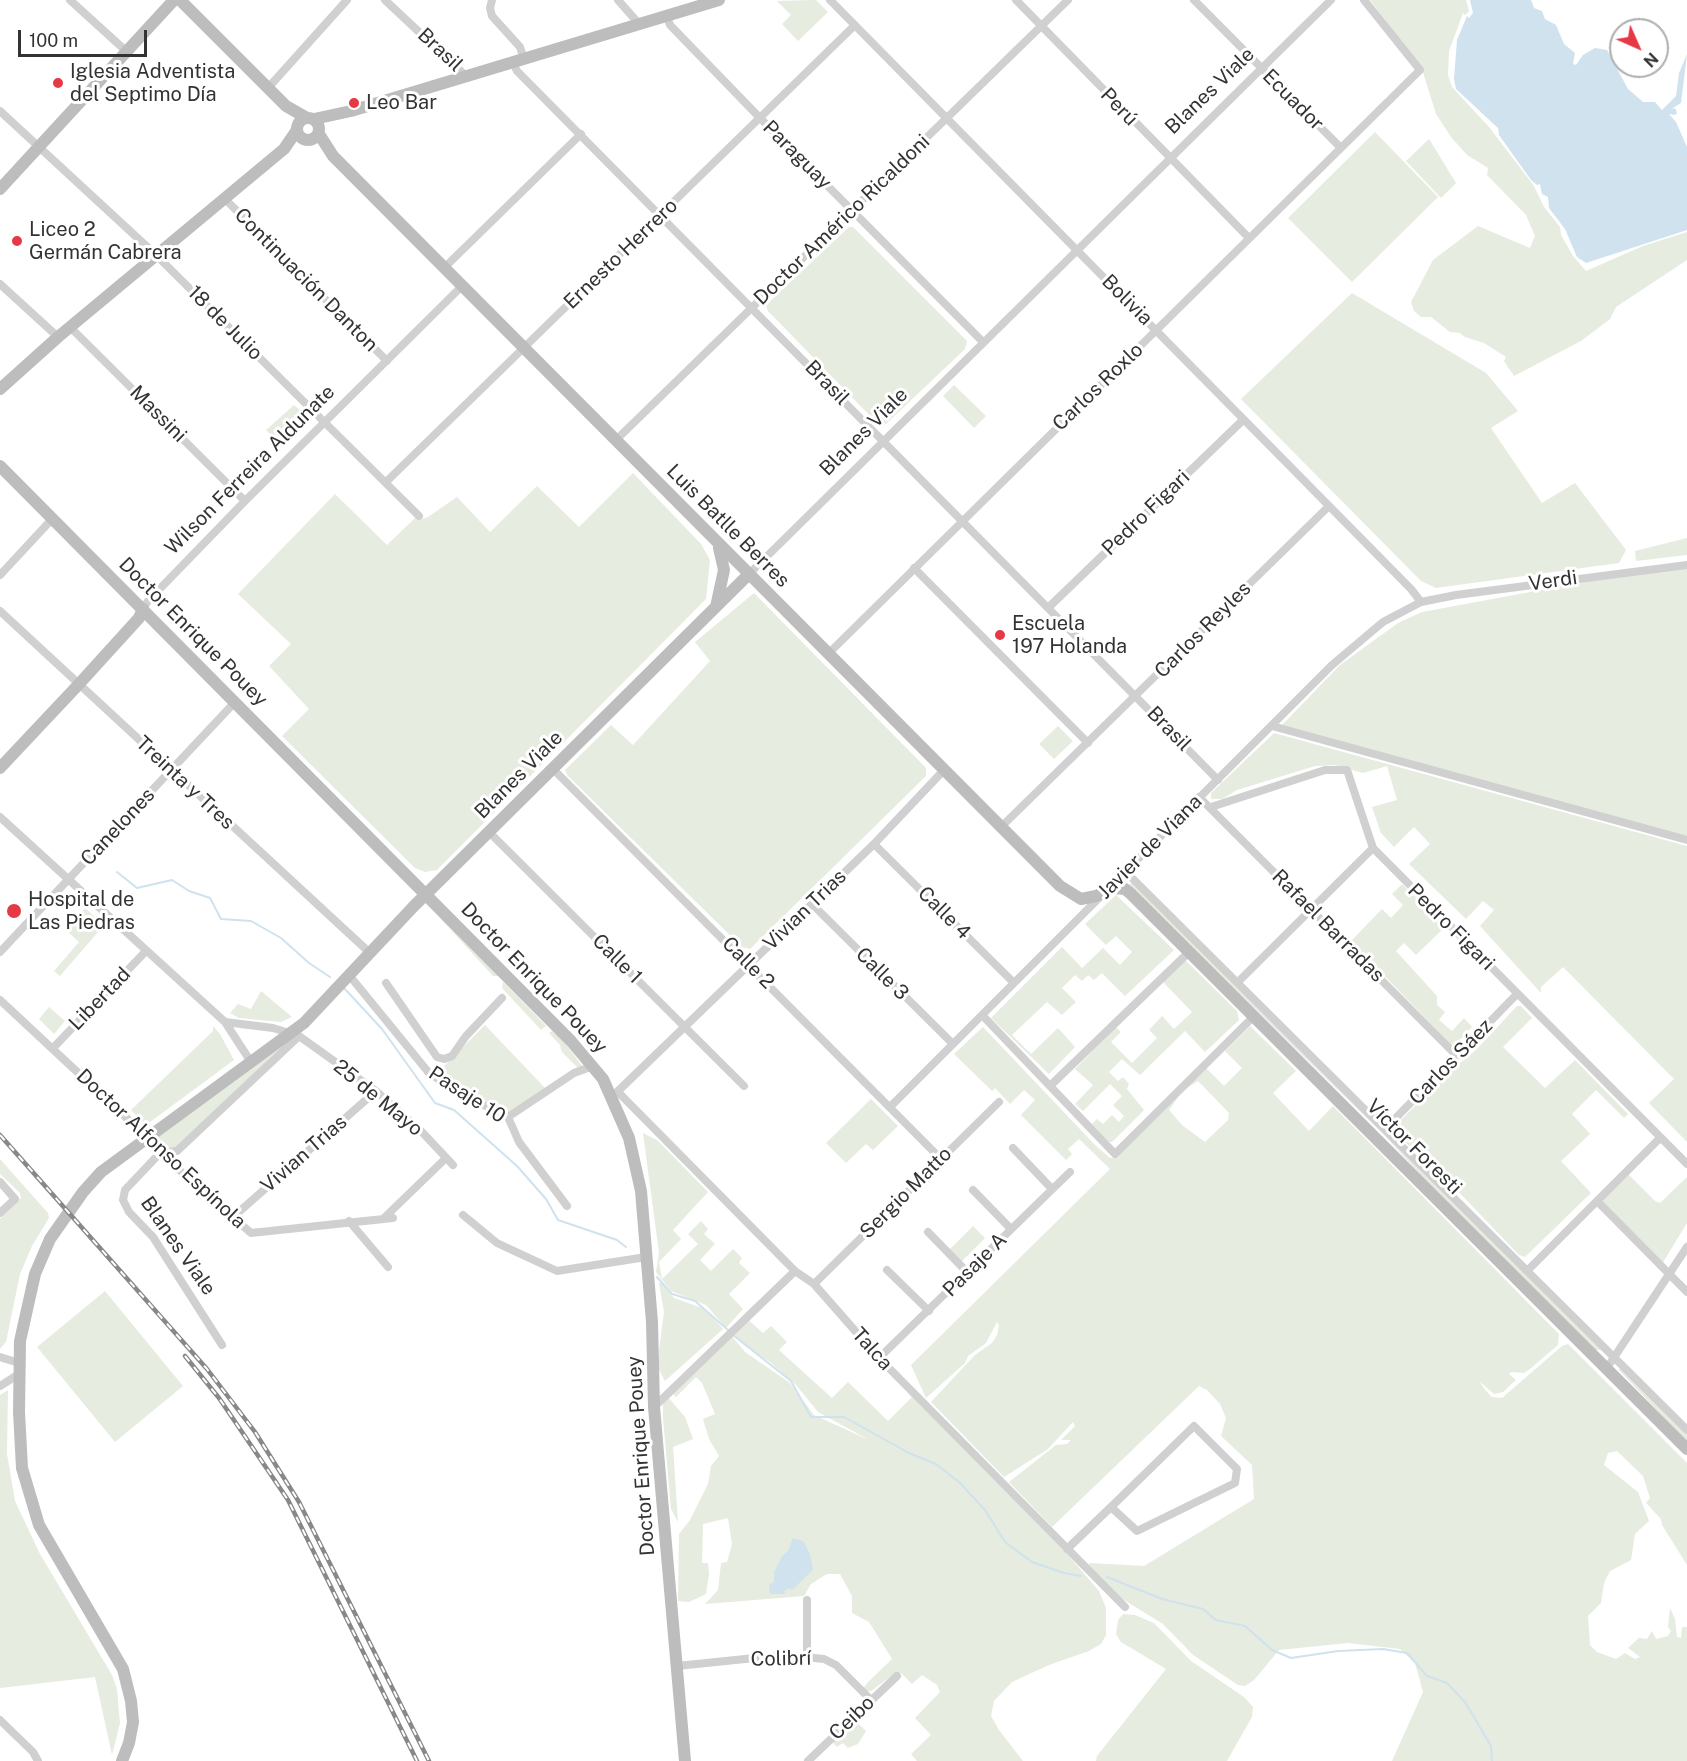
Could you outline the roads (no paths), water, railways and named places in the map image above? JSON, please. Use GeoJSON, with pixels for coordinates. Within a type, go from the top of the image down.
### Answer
{"type":"FeatureCollection","features":[{"type":"Feature","properties":{"kind":"street"},"geometry":{"type":"LineString","coordinates":[[70,0],[126,51]]}},
{"type":"Feature","properties":{"kind":"street"},"geometry":{"type":"LineString","coordinates":[[0,189],[174,0]]}},
{"type":"Feature","properties":{"kind":"street","name":"Luis Batlle Berres"},"geometry":{"type":"LineString","coordinates":[[180,0],[286,106],[315,125],[333,156]]}},
{"type":"Feature","properties":{"kind":"street"},"geometry":{"type":"LineString","coordinates":[[268,88],[347,0]]}},
{"type":"Feature","properties":{"kind":"street","name":"Brasil"},"geometry":{"type":"LineString","coordinates":[[385,0],[467,76]]}},
{"type":"Feature","properties":{"kind":"street","name":"Brasil"},"geometry":{"type":"LineString","coordinates":[[492,0],[490,8],[492,16],[520,47],[517,71],[752,306],[1218,780]]}},
{"type":"Feature","properties":{"kind":"street"},"geometry":{"type":"LineString","coordinates":[[618,0],[640,25]]}},
{"type":"Feature","properties":{"kind":"street"},"geometry":{"type":"LineString","coordinates":[[0,389],[58,337],[301,134],[315,125],[351,111],[719,0]]}},
{"type":"Feature","properties":{"kind":"street","name":"Bolivia"},"geometry":{"type":"LineString","coordinates":[[831,0],[1411,589],[1421,602]]}},
{"type":"Feature","properties":{"kind":"street","name":"Perú"},"geometry":{"type":"LineString","coordinates":[[1016,0],[1249,238]]}},
{"type":"Feature","properties":{"kind":"street","name":"Doctor Américo Ricaldoni"},"geometry":{"type":"LineString","coordinates":[[616,440],[752,306],[854,211],[1068,0]]}},
{"type":"Feature","properties":{"kind":"street","name":"Ecuador"},"geometry":{"type":"LineString","coordinates":[[1194,0],[1341,148]]}},
{"type":"Feature","properties":{"kind":"street","name":"Blanes Viale"},"geometry":{"type":"LineString","coordinates":[[222,1346],[153,1237],[129,1212],[123,1200],[125,1190],[160,1153],[177,1151],[296,1034],[370,953],[489,832],[716,610],[748,575],[982,341],[1331,0]]}},
{"type":"Feature","properties":{"kind":"street","name":"Carlos Roxlo"},"geometry":{"type":"LineString","coordinates":[[828,654],[1420,70],[1364,0]]}},
{"type":"Feature","properties":{"kind":"street","name":"Paraguay"},"geometry":{"type":"LineString","coordinates":[[667,17],[670,25],[759,117],[982,341]]}},
{"type":"Feature","properties":{"kind":"street","name":"Ernesto Herrero"},"geometry":{"type":"LineString","coordinates":[[386,482],[855,25]]}},
{"type":"Feature","properties":{"kind":"street","name":"Luis Batlle Berres"},"geometry":{"type":"LineString","coordinates":[[286,106],[301,134],[333,156],[616,440],[719,547],[1060,886],[1075,897],[1087,898],[1106,891]]}},
{"type":"Feature","properties":{"kind":"street","name":"18 de Julio"},"geometry":{"type":"LineString","coordinates":[[0,111],[156,255],[418,516]]}},
{"type":"Feature","properties":{"kind":"street"},"geometry":{"type":"LineString","coordinates":[[301,134],[315,125]]}},
{"type":"Feature","properties":{"kind":"street"},"geometry":{"type":"LineString","coordinates":[[444,268],[581,134]]}},
{"type":"Feature","properties":{"kind":"street","name":"Continuación Danton"},"geometry":{"type":"LineString","coordinates":[[225,199],[387,361]]}},
{"type":"Feature","properties":{"kind":"street"},"geometry":{"type":"LineString","coordinates":[[0,284],[58,337]]}},
{"type":"Feature","properties":{"kind":"street","name":"Wilson Ferreira Aldunate"},"geometry":{"type":"LineString","coordinates":[[0,768],[139,618],[148,601],[245,501],[462,286]]}},
{"type":"Feature","properties":{"kind":"street","name":"Massini"},"geometry":{"type":"LineString","coordinates":[[70,327],[245,501]]}},
{"type":"Feature","properties":{"kind":"street","name":"Pedro Figari"},"geometry":{"type":"LineString","coordinates":[[1049,607],[1243,420]]}},
{"type":"Feature","properties":{"kind":"street","name":"Doctor Enrique Pouey"},"geometry":{"type":"LineString","coordinates":[[0,466],[583,1053],[615,1094],[636,1162],[652,1322],[654,1407],[686,1761]]}},
{"type":"Feature","properties":{"kind":"street","name":"Carlos Reyles"},"geometry":{"type":"LineString","coordinates":[[1000,828],[1328,507]]}},
{"type":"Feature","properties":{"kind":"street"},"geometry":{"type":"LineString","coordinates":[[0,575],[53,518]]}},
{"type":"Feature","properties":{"kind":"street"},"geometry":{"type":"LineString","coordinates":[[716,610],[723,580],[719,547]]}},
{"type":"Feature","properties":{"kind":"street","name":"Verdi"},"geometry":{"type":"LineString","coordinates":[[1421,602],[1492,589],[1687,565]]}},
{"type":"Feature","properties":{"kind":"street"},"geometry":{"type":"LineString","coordinates":[[914,568],[1088,743]]}},
{"type":"Feature","properties":{"kind":"street","name":"Javier de Viana"},"geometry":{"type":"LineString","coordinates":[[891,1106],[1332,665],[1383,622],[1421,602]]}},
{"type":"Feature","properties":{"kind":"street","name":"Treinta y Tres"},"geometry":{"type":"LineString","coordinates":[[0,611],[370,953]]}},
{"type":"Feature","properties":{"kind":"street","name":"Canelones"},"geometry":{"type":"LineString","coordinates":[[0,952],[235,702]]}},
{"type":"Feature","properties":{"kind":"street"},"geometry":{"type":"LineString","coordinates":[[1272,726],[1687,840]]}},
{"type":"Feature","properties":{"kind":"street","name":"Calle 2"},"geometry":{"type":"LineString","coordinates":[[553,769],[891,1106],[941,1159]]}},
{"type":"Feature","properties":{"kind":"street","name":"Vivian Trias"},"geometry":{"type":"LineString","coordinates":[[615,1094],[874,843],[944,770]]}},
{"type":"Feature","properties":{"kind":"street","name":"Pedro Figari"},"geometry":{"type":"LineString","coordinates":[[1210,807],[1325,770],[1347,770],[1372,848],[1687,1164]]}},
{"type":"Feature","properties":{"kind":"street","name":"Rafael Barradas"},"geometry":{"type":"LineString","coordinates":[[1199,797],[1457,1056]]}},
{"type":"Feature","properties":{"kind":"street"},"geometry":{"type":"LineString","coordinates":[[0,817],[225,1022],[252,1062]]}},
{"type":"Feature","properties":{"kind":"street","name":"Calle 1"},"geometry":{"type":"LineString","coordinates":[[489,832],[744,1086]]}},
{"type":"Feature","properties":{"kind":"street","name":"Calle 4"},"geometry":{"type":"LineString","coordinates":[[874,843],[1014,983]]}},
{"type":"Feature","properties":{"kind":"street"},"geometry":{"type":"LineString","coordinates":[[1238,982],[1372,848]]}},
{"type":"Feature","properties":{"kind":"street","name":"Víctor Foresti"},"geometry":{"type":"LineString","coordinates":[[1126,872],[1687,1430]]}},
{"type":"Feature","properties":{"kind":"street","name":"Víctor Foresti"},"geometry":{"type":"LineString","coordinates":[[1106,891],[1125,889],[1687,1449]]}},
{"type":"Feature","properties":{"kind":"street","name":"Calle 3"},"geometry":{"type":"LineString","coordinates":[[812,904],[953,1044]]}},
{"type":"Feature","properties":{"kind":"street","name":"Libertad"},"geometry":{"type":"LineString","coordinates":[[54,1047],[146,951]]}},
{"type":"Feature","properties":{"kind":"street"},"geometry":{"type":"LineString","coordinates":[[1051,1084],[1189,952]]}},
{"type":"Feature","properties":{"kind":"street","name":"Pasaje 10"},"geometry":{"type":"LineString","coordinates":[[349,975],[361,987]]}},
{"type":"Feature","properties":{"kind":"street","name":"Pasaje 10"},"geometry":{"type":"LineString","coordinates":[[349,975],[429,1073],[467,1097],[508,1117],[519,1142],[567,1206]]}},
{"type":"Feature","properties":{"kind":"street"},"geometry":{"type":"LineString","coordinates":[[386,983],[437,1057],[444,1059],[452,1056],[466,1036],[502,998]]}},
{"type":"Feature","properties":{"kind":"street","name":"Carlos Sáez"},"geometry":{"type":"LineString","coordinates":[[1385,1129],[1517,994]]}},
{"type":"Feature","properties":{"kind":"street","name":"Doctor Alfonso Espínola"},"geometry":{"type":"LineString","coordinates":[[0,1000],[54,1047],[147,1137],[160,1153],[251,1233],[393,1218]]}},
{"type":"Feature","properties":{"kind":"street"},"geometry":{"type":"LineString","coordinates":[[983,1016],[1051,1084],[1115,1154],[1255,1016]]}},
{"type":"Feature","properties":{"kind":"street","name":"25 de Mayo"},"geometry":{"type":"LineString","coordinates":[[225,1022],[296,1034],[376,1091],[453,1165]]}},
{"type":"Feature","properties":{"kind":"street","name":"Blanes Viale"},"geometry":{"type":"LineString","coordinates":[[122,1761],[129,1743],[132,1722],[127,1683],[112,1649],[49,1544],[33,1509],[20,1454],[20,1341],[29,1293],[41,1256],[60,1224],[101,1172],[252,1062],[296,1034]]}},
{"type":"Feature","properties":{"kind":"street"},"geometry":{"type":"LineString","coordinates":[[508,1117],[574,1073],[593,1066]]}},
{"type":"Feature","properties":{"kind":"street","name":"Vivian Trias"},"geometry":{"type":"LineString","coordinates":[[232,1218],[376,1091]]}},
{"type":"Feature","properties":{"kind":"street","name":"Talca"},"geometry":{"type":"LineString","coordinates":[[615,1094],[795,1271],[814,1284],[879,1358],[1125,1607]]}},
{"type":"Feature","properties":{"kind":"street","name":"Sergio Matto"},"geometry":{"type":"LineString","coordinates":[[814,1284],[999,1102]]}},
{"type":"Feature","properties":{"kind":"street"},"geometry":{"type":"LineString","coordinates":[[1528,1270],[1660,1137]]}},
{"type":"Feature","properties":{"kind":"street"},"geometry":{"type":"LineString","coordinates":[[1013,1148],[1052,1189]]}},
{"type":"Feature","properties":{"kind":"street"},"geometry":{"type":"LineString","coordinates":[[382,1219],[446,1158]]}},
{"type":"Feature","properties":{"kind":"street","name":"Pasaje A"},"geometry":{"type":"LineString","coordinates":[[879,1358],[1070,1172]]}},
{"type":"Feature","properties":{"kind":"street"},"geometry":{"type":"LineString","coordinates":[[0,1182],[15,1199],[0,1213]]}},
{"type":"Feature","properties":{"kind":"street"},"geometry":{"type":"LineString","coordinates":[[973,1190],[1011,1229]]}},
{"type":"Feature","properties":{"kind":"street"},"geometry":{"type":"LineString","coordinates":[[1597,1202],[1687,1292]]}},
{"type":"Feature","properties":{"kind":"street"},"geometry":{"type":"LineString","coordinates":[[463,1215],[497,1243],[557,1271],[646,1257]]}},
{"type":"Feature","properties":{"kind":"street"},"geometry":{"type":"LineString","coordinates":[[349,1221],[388,1267]]}},
{"type":"Feature","properties":{"kind":"street"},"geometry":{"type":"LineString","coordinates":[[928,1232],[967,1272]]}},
{"type":"Feature","properties":{"kind":"street"},"geometry":{"type":"LineString","coordinates":[[1606,1368],[1687,1247]]}},
{"type":"Feature","properties":{"kind":"street"},"geometry":{"type":"LineString","coordinates":[[887,1270],[928,1311]]}},
{"type":"Feature","properties":{"kind":"street"},"geometry":{"type":"LineString","coordinates":[[654,1407],[795,1271]]}},
{"type":"Feature","properties":{"kind":"street"},"geometry":{"type":"LineString","coordinates":[[0,1357],[19,1368],[0,1386]]}},
{"type":"Feature","properties":{"kind":"street"},"geometry":{"type":"LineString","coordinates":[[1067,1549],[1194,1426],[1237,1469],[1235,1483],[1137,1532],[1111,1507]]}},
{"type":"Feature","properties":{"kind":"street"},"geometry":{"type":"LineString","coordinates":[[807,1600],[807,1656]]}},
{"type":"Feature","properties":{"kind":"street","name":"Colibrí"},"geometry":{"type":"LineString","coordinates":[[677,1666],[784,1655],[807,1656],[824,1659],[836,1665],[870,1699]]}},
{"type":"Feature","properties":{"kind":"street","name":"Ceibo"},"geometry":{"type":"LineString","coordinates":[[811,1760],[870,1699],[897,1676]]}},
{"type":"Feature","properties":{"kind":"street"},"geometry":{"type":"LineString","coordinates":[[0,1720],[33,1752],[38,1761]]}},
{"type":"Feature","properties":{"kind":"water"},"geometry":{"type":"Polygon","coordinates":[[[1470,0],[1531,0],[1534,8],[1542,11],[1545,19],[1556,25],[1564,44],[1575,53],[1573,64],[1576,65],[1583,55],[1595,48],[1607,50],[1609,78],[1622,78],[1628,89],[1643,102],[1655,102],[1662,110],[1676,96],[1679,73],[1687,54],[1681,103],[1671,109],[1675,108],[1677,113],[1675,115],[1669,114],[1676,122],[1687,147],[1687,230],[1586,263],[1577,257],[1565,229],[1549,208],[1548,197],[1542,194],[1540,184],[1537,185],[1531,180],[1499,135],[1498,128],[1456,89],[1454,79],[1457,40],[1467,16],[1469,18],[1473,13],[1470,0]]]}},
{"type":"Feature","properties":{"kind":"water"},"geometry":{"type":"Polygon","coordinates":[[[793,1538],[803,1541],[810,1554],[813,1570],[792,1590],[789,1588],[784,1591],[785,1594],[770,1594],[769,1585],[774,1582],[774,1572],[782,1556],[788,1551],[793,1538]]]}},
{"type":"Feature","properties":{"kind":"waterway"},"geometry":{"type":"LineString","coordinates":[[117,872],[137,888],[172,880],[189,891],[210,898],[221,919],[251,921],[281,938],[309,963],[330,977]]}},
{"type":"Feature","properties":{"kind":"waterway"},"geometry":{"type":"LineString","coordinates":[[344,988],[382,1029],[435,1103],[454,1110],[517,1166],[546,1199],[558,1220],[617,1240],[626,1247]]}},
{"type":"Feature","properties":{"kind":"waterway"},"geometry":{"type":"LineString","coordinates":[[657,1277],[672,1294],[695,1301],[728,1330]]}},
{"type":"Feature","properties":{"kind":"waterway"},"geometry":{"type":"LineString","coordinates":[[733,1335],[791,1381],[811,1417],[844,1417],[909,1453],[936,1464],[960,1483],[985,1510],[1005,1542],[1032,1562],[1081,1576]]}},
{"type":"Feature","properties":{"kind":"waterway"},"geometry":{"type":"LineString","coordinates":[[1107,1577],[1162,1599],[1203,1609],[1216,1620],[1245,1626],[1272,1650],[1291,1658],[1338,1651],[1383,1649],[1407,1653],[1427,1676],[1447,1683],[1465,1702],[1491,1746],[1492,1761]]}},
{"type":"Feature","properties":{"kind":"railway"},"geometry":{"type":"LineString","coordinates":[[0,1135],[207,1369],[255,1432],[299,1502],[429,1761]]}},
{"type":"Feature","properties":{"kind":"railway"},"geometry":{"type":"LineString","coordinates":[[185,1356],[219,1398],[288,1500],[417,1761]]}},
{"type":"Feature","properties":{"kind":"place","name":"Iglesia Adventista del Septimo Día"},"geometry":{"type":"Point","coordinates":[58,83]}},
{"type":"Feature","properties":{"kind":"place","name":"Leo Bar"},"geometry":{"type":"Point","coordinates":[354,103]}},
{"type":"Feature","properties":{"kind":"place","name":"Liceo 2 Germán Cabrera"},"geometry":{"type":"Point","coordinates":[17,241]}},
{"type":"Feature","properties":{"kind":"place","name":"Escuela 197 Holanda"},"geometry":{"type":"Point","coordinates":[1000,635]}},
{"type":"Feature","properties":{"kind":"place","name":"Hospital de Las Piedras"},"geometry":{"type":"Point","coordinates":[14,911]}}]}
